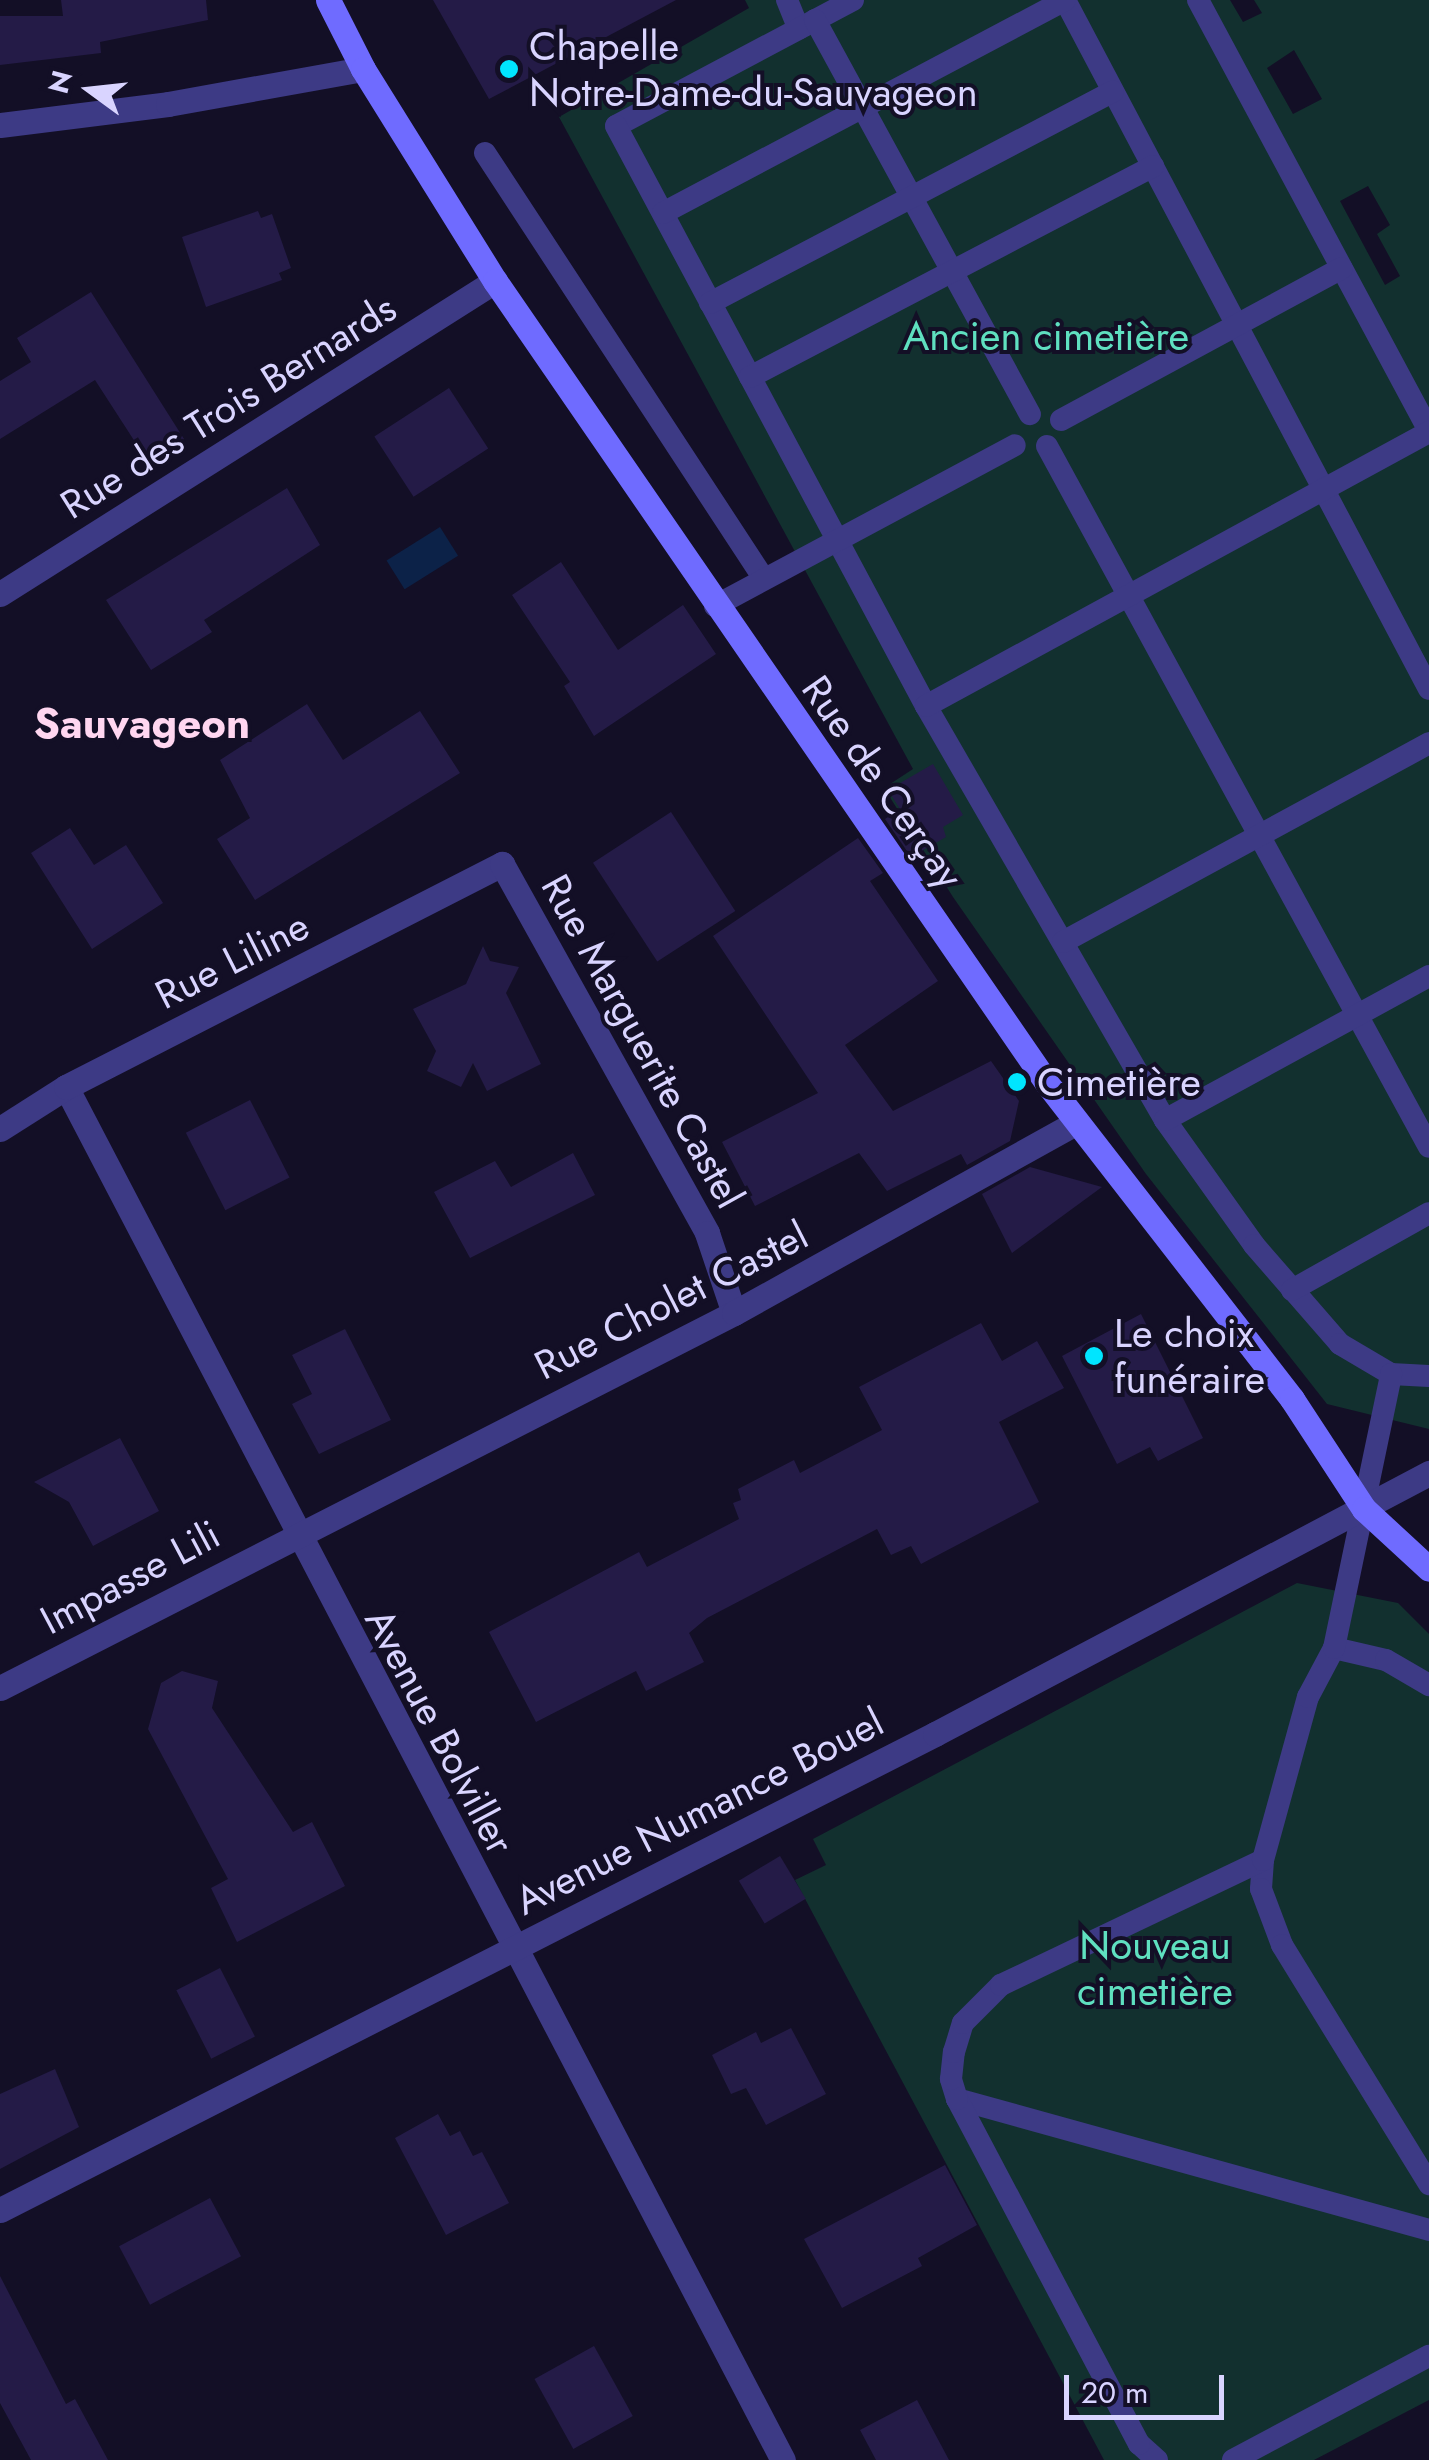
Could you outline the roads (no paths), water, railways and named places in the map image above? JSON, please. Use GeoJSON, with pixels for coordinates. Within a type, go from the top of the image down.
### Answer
{"type":"FeatureCollection","features":[{"type":"Feature","properties":{"kind":"street","name":"Rue de Cerçay"},"geometry":{"type":"LineString","coordinates":[[328,0],[364,69],[495,282],[714,606],[1076,1124],[1292,1398],[1364,1509],[1429,1569]]}},
{"type":"Feature","properties":{"kind":"street"},"geometry":{"type":"LineString","coordinates":[[0,125],[364,69]]}},
{"type":"Feature","properties":{"kind":"street","name":"Rue des Trois Bernards"},"geometry":{"type":"LineString","coordinates":[[0,594],[495,282]]}},
{"type":"Feature","properties":{"kind":"street","name":"Rue Liline"},"geometry":{"type":"LineString","coordinates":[[0,1129],[66,1087],[502,864]]}},
{"type":"Feature","properties":{"kind":"street","name":"Rue Marguerite Castel"},"geometry":{"type":"LineString","coordinates":[[502,864],[706,1233],[734,1313]]}},
{"type":"Feature","properties":{"kind":"street","name":"Avenue Bolviller"},"geometry":{"type":"LineString","coordinates":[[66,1087],[510,1948],[782,2460]]}},
{"type":"Feature","properties":{"kind":"street","name":"Rue Cholet Castel"},"geometry":{"type":"LineString","coordinates":[[294,1533],[734,1313],[1076,1124]]}},
{"type":"Feature","properties":{"kind":"street","name":"Avenue Numance Bouel"},"geometry":{"type":"LineString","coordinates":[[0,2210],[1429,1473]]}},
{"type":"Feature","properties":{"kind":"street","name":"Impasse Lili"},"geometry":{"type":"LineString","coordinates":[[0,1688],[294,1533]]}},
{"type":"Feature","properties":{"kind":"lane"},"geometry":{"type":"LineString","coordinates":[[786,0],[807,24],[862,107],[1030,414]]}},
{"type":"Feature","properties":{"kind":"lane"},"geometry":{"type":"LineString","coordinates":[[853,0],[616,126],[926,706],[1165,1120],[1292,1290],[1340,1344],[1391,1374],[1429,1376]]}},
{"type":"Feature","properties":{"kind":"lane"},"geometry":{"type":"LineString","coordinates":[[662,213],[1065,0],[1429,689]]}},
{"type":"Feature","properties":{"kind":"lane"},"geometry":{"type":"LineString","coordinates":[[926,706],[1429,431],[1198,0]]}},
{"type":"Feature","properties":{"kind":"lane"},"geometry":{"type":"LineString","coordinates":[[710,303],[1113,91]]}},
{"type":"Feature","properties":{"kind":"lane"},"geometry":{"type":"LineString","coordinates":[[485,153],[764,580]]}},
{"type":"Feature","properties":{"kind":"lane"},"geometry":{"type":"LineString","coordinates":[[750,377],[1152,166]]}},
{"type":"Feature","properties":{"kind":"lane"},"geometry":{"type":"LineString","coordinates":[[1030,414],[1061,420],[1342,268]]}},
{"type":"Feature","properties":{"kind":"lane"},"geometry":{"type":"LineString","coordinates":[[1015,444],[1018,426],[1030,414]]}},
{"type":"Feature","properties":{"kind":"lane"},"geometry":{"type":"LineString","coordinates":[[1015,444],[1024,452],[1047,446],[1058,438],[1061,420]]}},
{"type":"Feature","properties":{"kind":"lane"},"geometry":{"type":"LineString","coordinates":[[714,606],[1015,444]]}},
{"type":"Feature","properties":{"kind":"lane"},"geometry":{"type":"LineString","coordinates":[[1047,446],[1429,1147]]}},
{"type":"Feature","properties":{"kind":"lane"},"geometry":{"type":"LineString","coordinates":[[1063,942],[1429,743]]}},
{"type":"Feature","properties":{"kind":"lane"},"geometry":{"type":"LineString","coordinates":[[1165,1120],[1429,976]]}},
{"type":"Feature","properties":{"kind":"lane"},"geometry":{"type":"LineString","coordinates":[[1292,1290],[1429,1213]]}},
{"type":"Feature","properties":{"kind":"lane"},"geometry":{"type":"LineString","coordinates":[[1391,1374],[1334,1648],[1308,1698],[1263,1860],[1260,1889],[1282,1945],[1429,2184]]}},
{"type":"Feature","properties":{"kind":"lane"},"geometry":{"type":"LineString","coordinates":[[1334,1648],[1386,1660],[1429,1686]]}},
{"type":"Feature","properties":{"kind":"lane"},"geometry":{"type":"LineString","coordinates":[[1156,2460],[1139,2444],[958,2099],[951,2078],[963,2023],[1001,1985],[1263,1860]]}},
{"type":"Feature","properties":{"kind":"lane"},"geometry":{"type":"LineString","coordinates":[[958,2099],[1429,2230]]}},
{"type":"Feature","properties":{"kind":"lane"},"geometry":{"type":"LineString","coordinates":[[1233,2460],[1429,2356]]}},
{"type":"Feature","properties":{"kind":"water"},"geometry":{"type":"Polygon","coordinates":[[[440,527],[458,556],[405,589],[387,560],[440,527]]]}},
{"type":"Feature","properties":{"kind":"place","name":"Chapelle Notre-Dame-du-Sauvageon"},"geometry":{"type":"Point","coordinates":[509,69]}},
{"type":"Feature","properties":{"kind":"place","name":"Cimetière"},"geometry":{"type":"Point","coordinates":[1017,1082]}},
{"type":"Feature","properties":{"kind":"place","name":"Le choix funéraire"},"geometry":{"type":"Point","coordinates":[1094,1356]}},
{"type":"Feature","properties":{"kind":"district","name":"Sauvageon"},"geometry":{"type":"Point","coordinates":[142,724]}},
{"type":"Feature","properties":{"kind":"park label","name":"Ancien cimetière"},"geometry":{"type":"Point","coordinates":[1046,336]}},
{"type":"Feature","properties":{"kind":"park label","name":"Nouveau cimetière"},"geometry":{"type":"Point","coordinates":[1155,1968]}}]}
